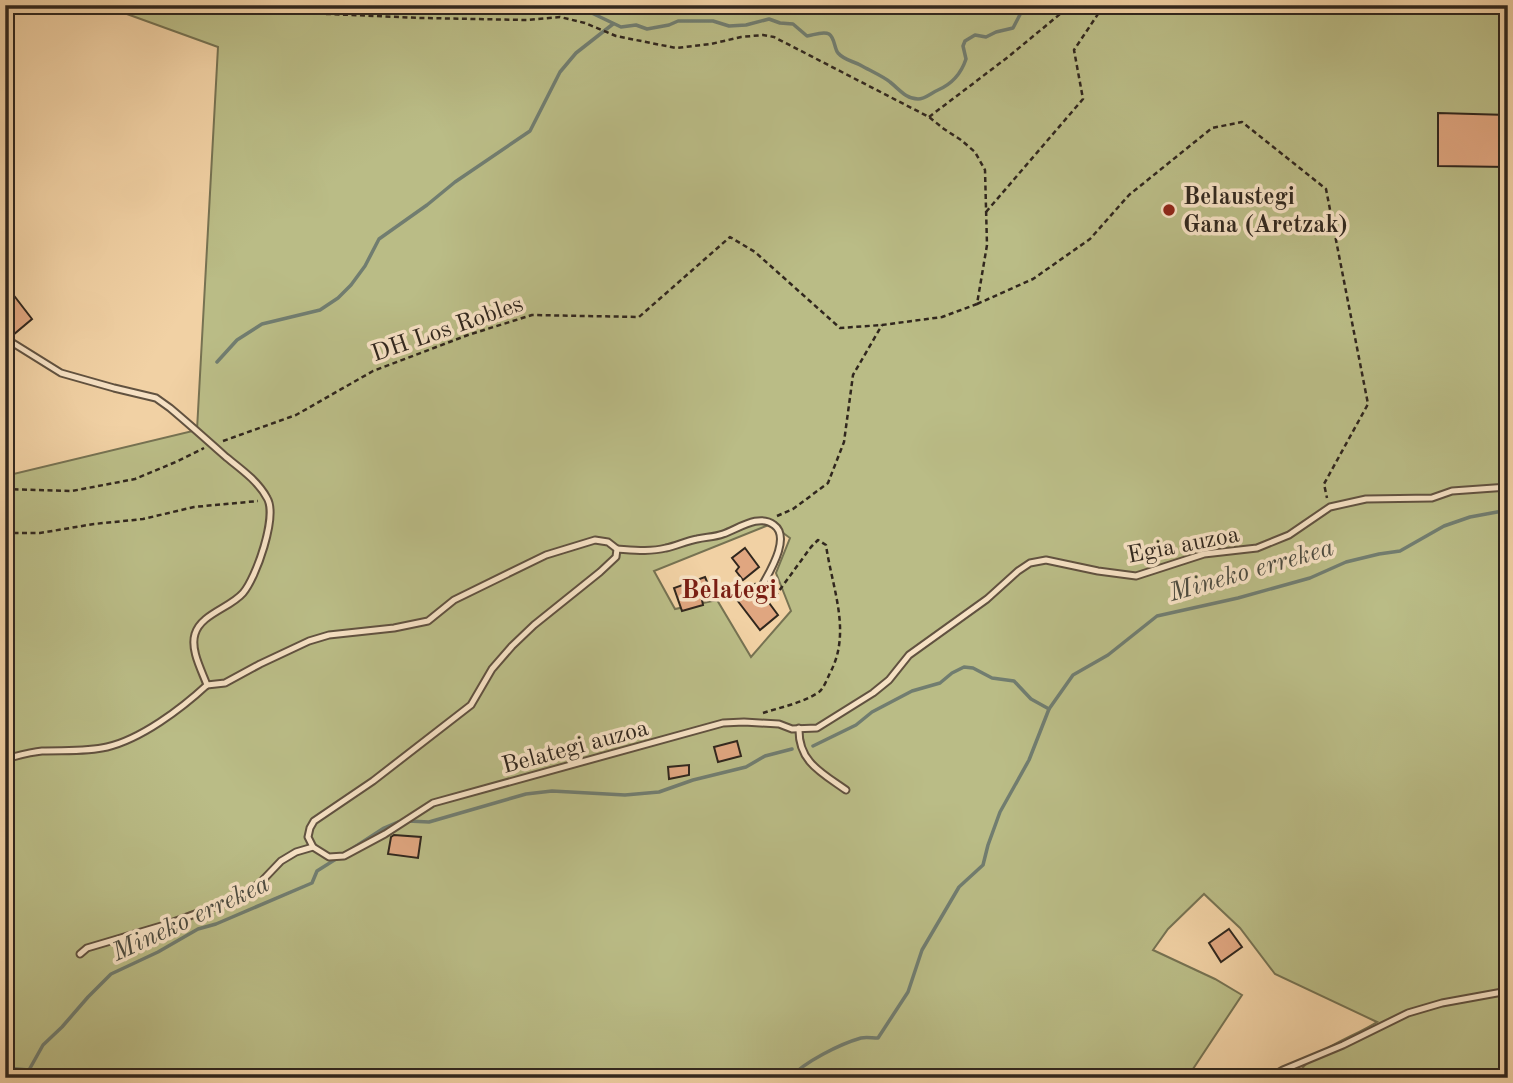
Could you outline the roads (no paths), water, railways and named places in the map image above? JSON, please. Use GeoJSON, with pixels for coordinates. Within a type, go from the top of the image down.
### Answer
{"type":"FeatureCollection","features":[{"type":"Feature","properties":{"kind":"lane"},"geometry":{"type":"LineString","coordinates":[[5,336],[61,373],[156,398],[256,482],[269,500],[271,516],[265,543],[257,567],[243,593],[203,622],[195,633],[194,647],[207,685]]}},
{"type":"Feature","properties":{"kind":"lane","name":"Egia auzoa"},"geometry":{"type":"LineString","coordinates":[[744,722],[779,724],[792,729],[817,728],[873,693],[889,680],[909,655],[987,600],[1030,563],[1046,560],[1136,576],[1205,554],[1257,548],[1289,535],[1330,507],[1366,499],[1432,498],[1452,491],[1508,487]]}},
{"type":"Feature","properties":{"kind":"lane"},"geometry":{"type":"LineString","coordinates":[[5,759],[38,751],[96,749],[126,741],[170,715],[207,685],[225,683],[309,641],[329,635],[394,628],[428,621],[454,600],[547,555],[594,540],[608,542],[617,549],[664,549],[695,539],[722,535],[753,522],[764,522],[775,525],[780,533],[780,548],[763,584]]}},
{"type":"Feature","properties":{"kind":"lane"},"geometry":{"type":"LineString","coordinates":[[80,954],[87,948],[168,924],[240,897],[260,883],[281,861],[296,852],[313,847],[308,837],[314,821],[373,781],[471,705],[492,669],[512,646],[600,572],[616,557],[617,549]]}},
{"type":"Feature","properties":{"kind":"lane","name":"Belategi auzoa"},"geometry":{"type":"LineString","coordinates":[[313,847],[329,857],[344,856],[433,803],[723,723],[744,722]]}},
{"type":"Feature","properties":{"kind":"lane"},"geometry":{"type":"LineString","coordinates":[[799,728],[803,753],[811,765],[846,790]]}},
{"type":"Feature","properties":{"kind":"lane"},"geometry":{"type":"LineString","coordinates":[[1269,1078],[1408,1013],[1442,1003],[1508,991]]}},
{"type":"Feature","properties":{"kind":"waterway"},"geometry":{"type":"LineString","coordinates":[[575,5],[621,27],[636,25],[647,29],[678,21],[713,21],[729,26],[769,19],[793,24],[807,36],[827,33],[841,56],[884,78],[914,99],[926,97],[952,82],[966,59],[963,46],[965,41],[975,35],[986,37],[1013,28],[1025,5]]}},
{"type":"Feature","properties":{"kind":"waterway"},"geometry":{"type":"LineString","coordinates":[[217,362],[237,340],[262,324],[320,310],[338,298],[365,266],[379,239],[455,182],[530,131],[560,72],[576,53],[613,24]]}},
{"type":"Feature","properties":{"kind":"waterway","name":"Mineko errekea"},"geometry":{"type":"LineString","coordinates":[[790,1078],[804,1066],[833,1049],[861,1038],[878,1038],[908,992],[922,950],[959,887],[983,865],[1000,812],[1029,760],[1049,709],[1073,675],[1108,655],[1157,616],[1238,598],[1310,578],[1346,562],[1400,551],[1444,526],[1470,517],[1508,510]]}},
{"type":"Feature","properties":{"kind":"waterway","name":"Mineko errekea"},"geometry":{"type":"LineString","coordinates":[[813,746],[856,725],[872,712],[912,691],[940,683],[964,667],[973,668],[992,678],[1014,681],[1031,699],[1049,709]]}},
{"type":"Feature","properties":{"kind":"waterway","name":"Mineko errekea"},"geometry":{"type":"LineString","coordinates":[[408,821],[429,822],[526,794],[552,791],[625,795],[659,792],[693,780],[746,767],[765,756],[792,749]]}},
{"type":"Feature","properties":{"kind":"waterway","name":"Mineko errekea"},"geometry":{"type":"LineString","coordinates":[[347,852],[398,822]]}},
{"type":"Feature","properties":{"kind":"waterway","name":"Mineko errekea"},"geometry":{"type":"LineString","coordinates":[[5,1068],[29,1070],[43,1045],[111,974],[198,929],[312,883],[317,871],[336,859]]}},
{"type":"Feature","properties":{"kind":"place","name":"Belaustegi Gana (Aretzak)"},"geometry":{"type":"Point","coordinates":[1169,210]}},
{"type":"Feature","properties":{"kind":"district","name":"Belategi"},"geometry":{"type":"Point","coordinates":[729,589]}}]}
